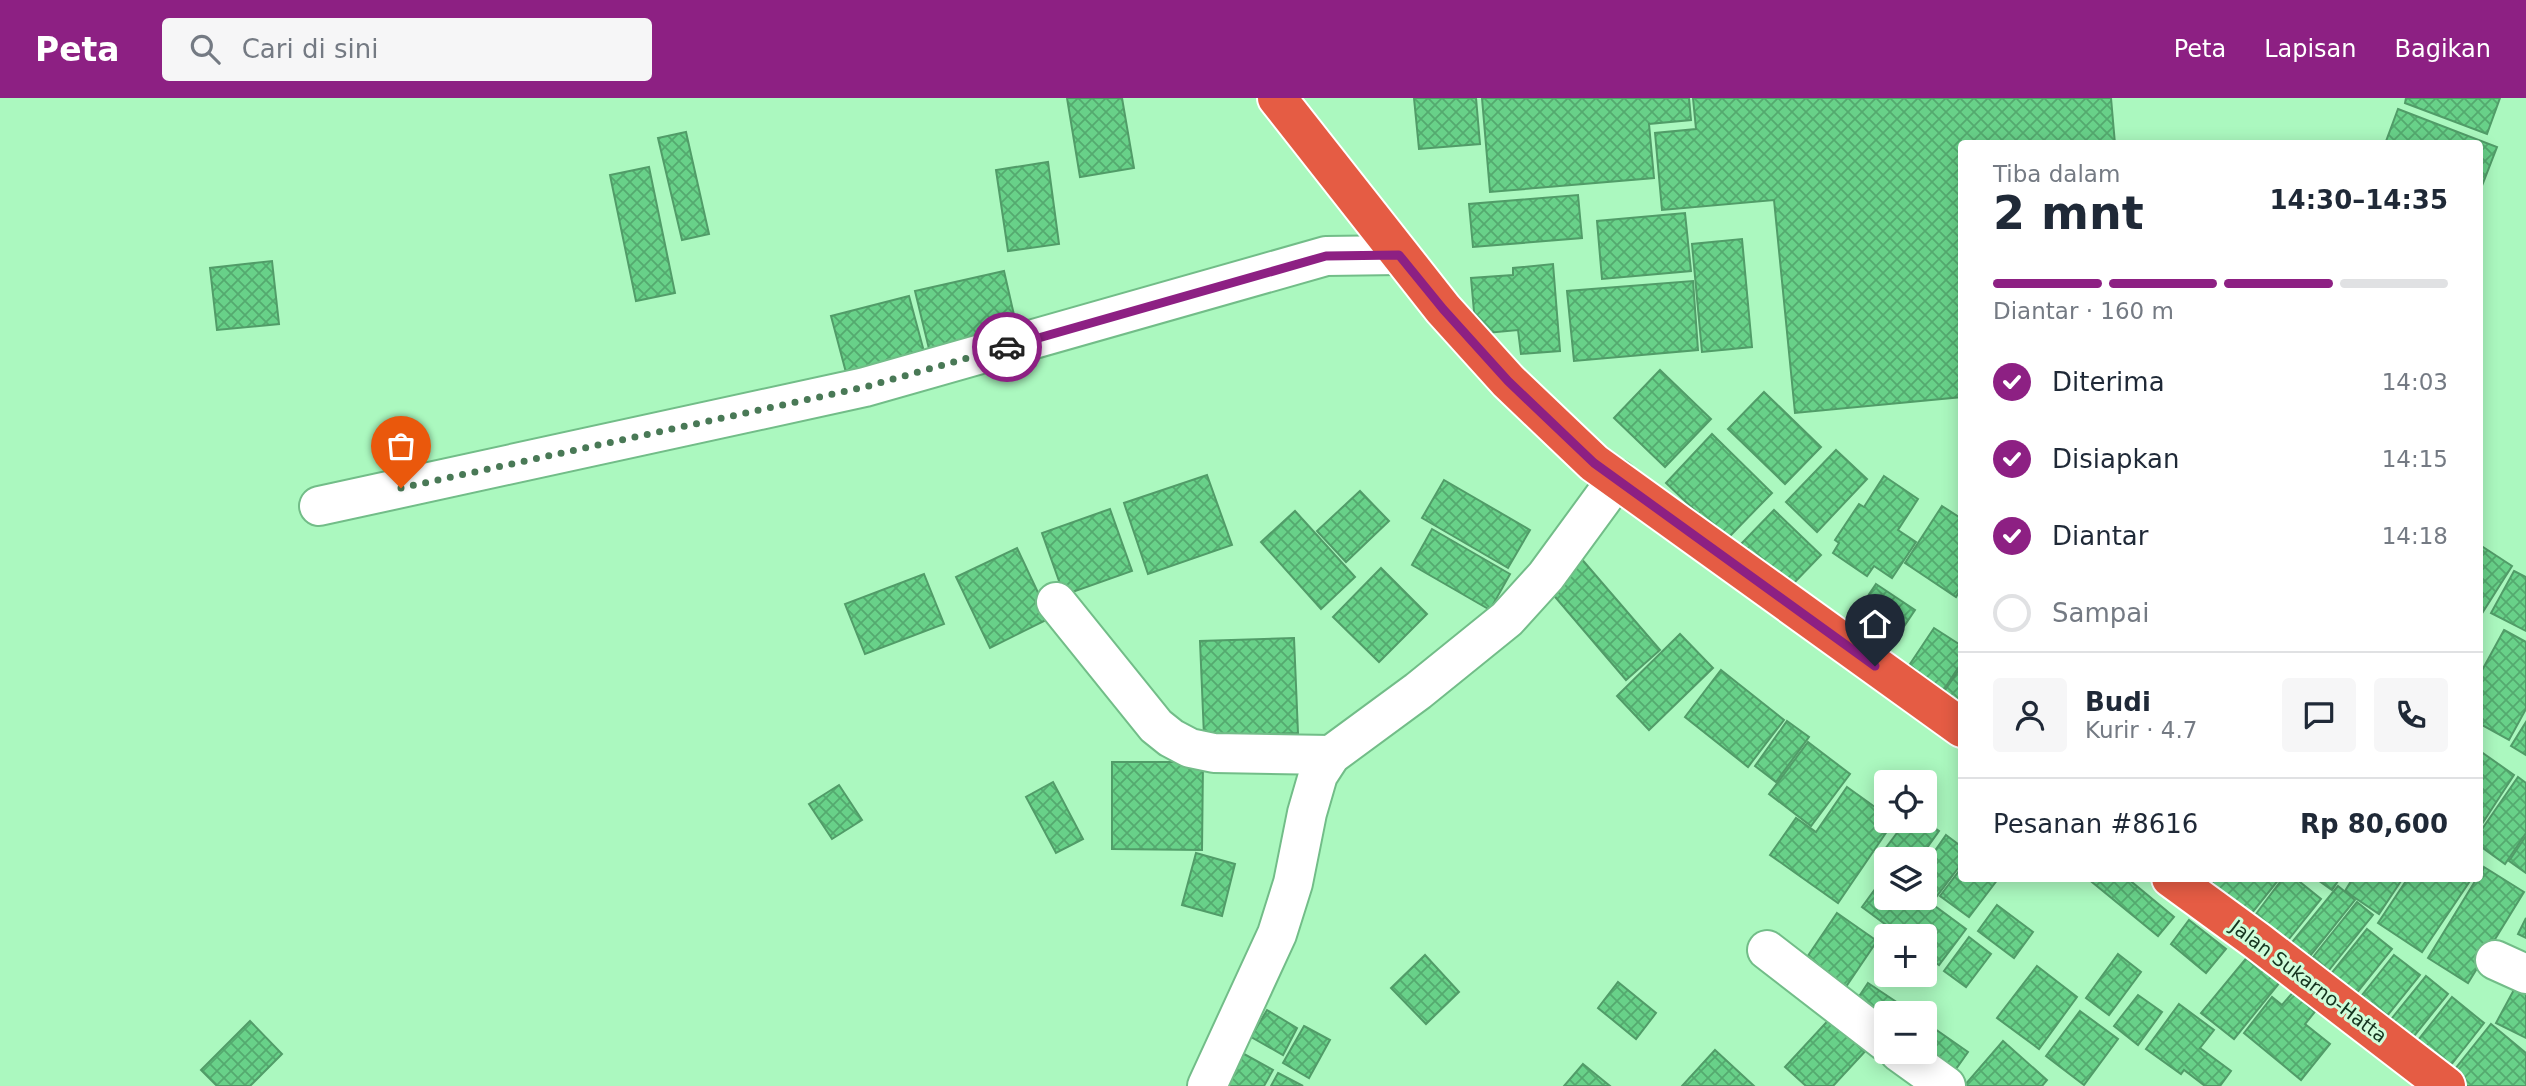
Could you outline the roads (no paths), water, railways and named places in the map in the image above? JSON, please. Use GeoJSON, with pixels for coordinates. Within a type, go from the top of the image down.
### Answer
{"type":"FeatureCollection","features":[{"type":"Feature","properties":{"kind":"highway"},"geometry":{"type":"LineString","coordinates":[[1277,98],[1443,309],[1508,381],[1594,463],[1958,725]]}},
{"type":"Feature","properties":{"kind":"highway","name":"Jalan Sukarno-Hatta"},"geometry":{"type":"LineString","coordinates":[[2176,882],[2446,1086]]}},
{"type":"Feature","properties":{"kind":"street"},"geometry":{"type":"LineString","coordinates":[[319,506],[865,387],[1326,256],[1399,255]]}},
{"type":"Feature","properties":{"kind":"street"},"geometry":{"type":"LineString","coordinates":[[1207,1086],[1276,934],[1293,883],[1307,813],[1318,775],[1331,755],[1418,691],[1507,619],[1546,576],[1617,479]]}},
{"type":"Feature","properties":{"kind":"street"},"geometry":{"type":"LineString","coordinates":[[1056,602],[1156,726],[1171,738],[1190,748],[1214,753],[1331,755]]}},
{"type":"Feature","properties":{"kind":"street"},"geometry":{"type":"LineString","coordinates":[[1767,950],[1874,1033]]}},
{"type":"Feature","properties":{"kind":"street"},"geometry":{"type":"LineString","coordinates":[[1916,1064],[1946,1086]]}}]}
